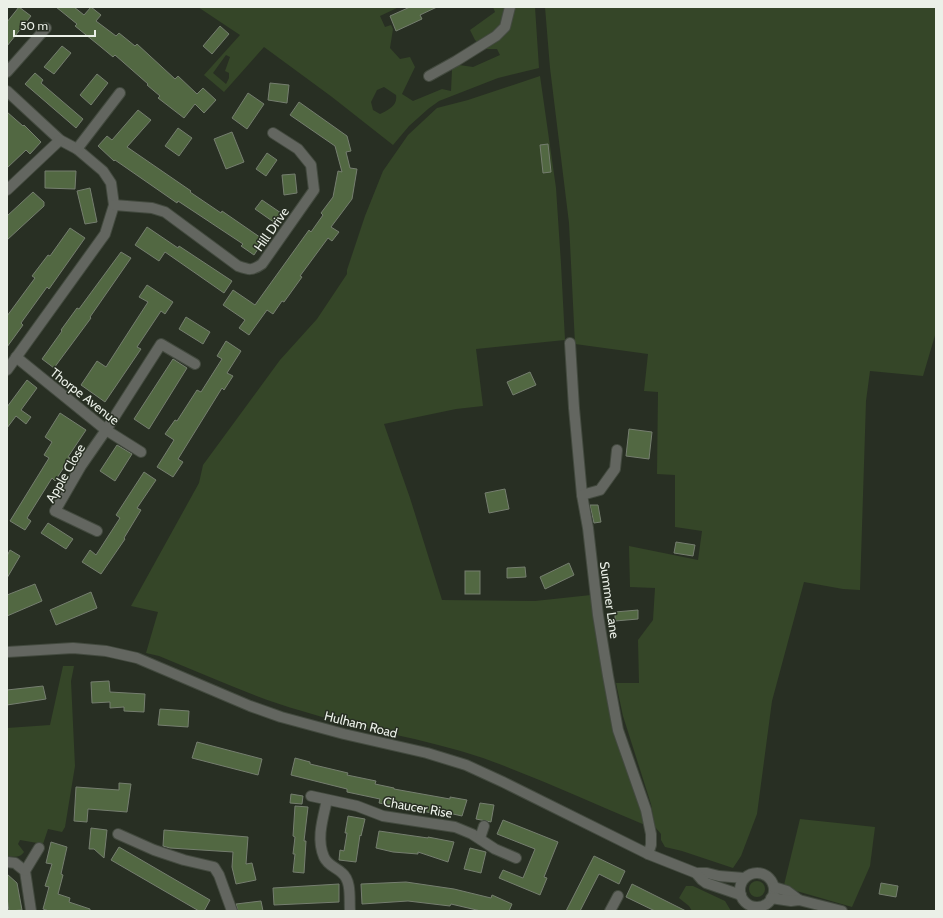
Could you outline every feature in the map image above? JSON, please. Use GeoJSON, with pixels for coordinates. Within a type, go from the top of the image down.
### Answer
{"type":"FeatureCollection","features":[{"type":"Feature","properties":{"kind":"street"},"geometry":{"type":"LineString","coordinates":[[429,76],[496,36],[505,27],[510,7]]}},
{"type":"Feature","properties":{"kind":"street"},"geometry":{"type":"LineString","coordinates":[[7,72],[46,28]]}},
{"type":"Feature","properties":{"kind":"street"},"geometry":{"type":"LineString","coordinates":[[7,91],[60,140],[77,148],[103,171],[111,183],[114,205],[105,234],[7,370]]}},
{"type":"Feature","properties":{"kind":"street"},"geometry":{"type":"LineString","coordinates":[[77,148],[120,93]]}},
{"type":"Feature","properties":{"kind":"street","name":"Hill Drive"},"geometry":{"type":"LineString","coordinates":[[114,205],[152,208],[165,212],[238,266],[248,270],[255,269],[262,264],[314,190],[311,165],[298,149],[273,134]]}},
{"type":"Feature","properties":{"kind":"street"},"geometry":{"type":"LineString","coordinates":[[7,190],[60,140]]}},
{"type":"Feature","properties":{"kind":"street","name":"Summer Lane"},"geometry":{"type":"LineString","coordinates":[[570,343],[582,494],[588,528],[598,615],[618,730],[646,810],[651,834],[651,845],[648,854]]}},
{"type":"Feature","properties":{"kind":"street"},"geometry":{"type":"LineString","coordinates":[[106,430],[161,344],[195,364]]}},
{"type":"Feature","properties":{"kind":"street","name":"Thorpe Avenue"},"geometry":{"type":"LineString","coordinates":[[16,357],[106,430],[141,452]]}},
{"type":"Feature","properties":{"kind":"street","name":"Apple Close"},"geometry":{"type":"LineString","coordinates":[[97,531],[56,511],[81,466],[106,430]]}},
{"type":"Feature","properties":{"kind":"street"},"geometry":{"type":"LineString","coordinates":[[582,494],[600,490],[615,469],[617,450]]}},
{"type":"Feature","properties":{"kind":"street","name":"Hulham Road"},"geometry":{"type":"LineString","coordinates":[[7,652],[73,648],[106,651],[137,658],[250,706],[281,717],[344,734],[427,753],[466,765],[648,854],[696,873],[744,878],[752,873],[759,872],[766,875],[771,880],[774,887],[787,891],[799,900]]}},
{"type":"Feature","properties":{"kind":"street","name":"Chaucer Rise"},"geometry":{"type":"LineString","coordinates":[[311,796],[357,806],[383,816],[454,826],[480,838],[488,846],[516,858]]}},
{"type":"Feature","properties":{"kind":"street"},"geometry":{"type":"LineString","coordinates":[[327,800],[320,831],[320,842],[324,858],[330,865],[343,873],[348,884],[350,911]]}},
{"type":"Feature","properties":{"kind":"street"},"geometry":{"type":"LineString","coordinates":[[480,838],[484,826]]}},
{"type":"Feature","properties":{"kind":"street"},"geometry":{"type":"LineString","coordinates":[[118,834],[145,840],[184,860],[214,867],[219,875],[232,911]]}},
{"type":"Feature","properties":{"kind":"street"},"geometry":{"type":"LineString","coordinates":[[31,911],[25,870],[39,848]]}},
{"type":"Feature","properties":{"kind":"street"},"geometry":{"type":"LineString","coordinates":[[7,862],[15,863],[25,870]]}},
{"type":"Feature","properties":{"kind":"street","name":"Hulham Road"},"geometry":{"type":"LineString","coordinates":[[696,873],[706,883],[751,906],[759,908],[771,898],[791,901],[799,900],[842,911]]}},
{"type":"Feature","properties":{"kind":"street"},"geometry":{"type":"LineString","coordinates":[[743,903],[739,889],[744,878]]}},
{"type":"Feature","properties":{"kind":"street"},"geometry":{"type":"LineString","coordinates":[[771,898],[774,887]]}},
{"type":"Feature","properties":{"kind":"street"},"geometry":{"type":"LineString","coordinates":[[612,910],[618,896]]}},
{"type":"Feature","properties":{"kind":"green space"},"geometry":{"type":"Polygon","coordinates":[[[198,7],[399,7],[380,16],[385,27],[391,25],[393,29],[390,48],[400,59],[410,57],[415,67],[402,94],[413,101],[442,89],[451,91],[452,70],[459,65],[473,67],[500,55],[497,49],[485,49],[475,40],[470,30],[495,12],[493,7],[535,7],[539,68],[498,78],[439,101],[409,126],[393,145],[332,97],[264,47],[224,92],[204,75],[240,35],[198,7]],[[226,55],[213,73],[226,84],[229,78],[229,73],[225,71],[230,57],[226,55]],[[384,87],[377,90],[371,102],[373,110],[380,114],[392,107],[396,99],[396,95],[384,87]]]}},
{"type":"Feature","properties":{"kind":"green space"},"geometry":{"type":"Polygon","coordinates":[[[545,7],[936,7],[936,332],[923,376],[870,371],[866,401],[860,590],[843,589],[804,582],[772,701],[757,814],[741,856],[733,868],[665,847],[661,840],[661,834],[655,827],[651,804],[623,716],[616,683],[639,683],[638,640],[653,620],[655,588],[630,587],[629,546],[698,560],[702,531],[675,527],[675,475],[657,474],[658,392],[644,391],[648,354],[575,344],[569,223],[550,68],[545,7]]]}},
{"type":"Feature","properties":{"kind":"green space"},"geometry":{"type":"Polygon","coordinates":[[[540,76],[556,188],[565,340],[476,349],[483,406],[456,409],[384,424],[410,498],[442,600],[535,601],[591,595],[605,689],[616,736],[637,796],[645,825],[483,758],[438,745],[325,718],[248,692],[159,656],[146,653],[158,612],[131,606],[199,483],[203,465],[280,360],[317,319],[347,274],[365,216],[383,171],[408,135],[437,108],[468,100],[540,76]]]}},
{"type":"Feature","properties":{"kind":"green space"},"geometry":{"type":"Polygon","coordinates":[[[63,666],[74,666],[71,681],[75,766],[65,827],[62,832],[48,829],[43,844],[20,840],[18,844],[24,852],[19,856],[7,856],[7,728],[50,725],[63,666]]]}},
{"type":"Feature","properties":{"kind":"green space"},"geometry":{"type":"Polygon","coordinates":[[[800,819],[875,827],[870,866],[852,907],[793,890],[784,885],[800,819]]]}},
{"type":"Feature","properties":{"kind":"green space"},"geometry":{"type":"Polygon","coordinates":[[[757,881],[763,883],[765,889],[763,895],[757,897],[751,895],[749,889],[751,883],[757,881]]]}},
{"type":"Feature","properties":{"kind":"green space"},"geometry":{"type":"Polygon","coordinates":[[[686,886],[693,886],[725,901],[731,911],[692,911],[689,906],[679,898],[686,886]]]}},
{"type":"Feature","properties":{"kind":"building"},"geometry":{"type":"Polygon","coordinates":[[[19,7],[31,16],[7,46],[7,22],[19,7]]]}},
{"type":"Feature","properties":{"kind":"building"},"geometry":{"type":"Polygon","coordinates":[[[56,7],[74,7],[84,15],[91,7],[101,15],[96,21],[116,36],[119,33],[135,46],[137,44],[175,79],[178,76],[197,94],[203,88],[216,100],[204,113],[195,104],[184,118],[158,98],[160,96],[147,85],[148,84],[115,55],[113,57],[75,26],[77,24],[56,7]]]}},
{"type":"Feature","properties":{"kind":"building"},"geometry":{"type":"Polygon","coordinates":[[[410,7],[437,7],[420,15],[422,19],[396,31],[390,16],[410,7]]]}},
{"type":"Feature","properties":{"kind":"building"},"geometry":{"type":"Polygon","coordinates":[[[220,26],[229,34],[212,54],[203,46],[220,26]]]}},
{"type":"Feature","properties":{"kind":"building"},"geometry":{"type":"Polygon","coordinates":[[[62,46],[71,53],[54,74],[44,67],[62,46]]]}},
{"type":"Feature","properties":{"kind":"building"},"geometry":{"type":"Polygon","coordinates":[[[35,73],[43,80],[41,83],[83,119],[76,128],[25,84],[35,73]]]}},
{"type":"Feature","properties":{"kind":"building"},"geometry":{"type":"Polygon","coordinates":[[[97,74],[108,83],[91,105],[80,95],[97,74]]]}},
{"type":"Feature","properties":{"kind":"building"},"geometry":{"type":"Polygon","coordinates":[[[270,83],[289,85],[287,103],[268,100],[270,83]]]}},
{"type":"Feature","properties":{"kind":"building"},"geometry":{"type":"Polygon","coordinates":[[[248,93],[264,104],[247,129],[232,118],[248,93]]]}},
{"type":"Feature","properties":{"kind":"building"},"geometry":{"type":"Polygon","coordinates":[[[299,102],[347,136],[351,151],[346,152],[350,168],[357,169],[352,199],[331,227],[339,232],[332,241],[328,238],[300,276],[302,277],[284,302],[282,301],[273,314],[267,310],[249,335],[239,328],[245,320],[223,305],[233,290],[255,305],[309,230],[311,232],[323,215],[321,213],[333,197],[338,171],[342,172],[335,146],[290,115],[299,102]]]}},
{"type":"Feature","properties":{"kind":"building"},"geometry":{"type":"Polygon","coordinates":[[[138,110],[151,120],[127,147],[191,191],[190,192],[221,213],[222,211],[264,240],[254,255],[241,246],[243,244],[178,201],[177,203],[115,160],[114,161],[98,146],[107,136],[112,140],[138,110]]]}},
{"type":"Feature","properties":{"kind":"building"},"geometry":{"type":"Polygon","coordinates":[[[7,112],[23,126],[24,125],[41,142],[30,154],[26,150],[7,168],[7,112]]]}},
{"type":"Feature","properties":{"kind":"building"},"geometry":{"type":"Polygon","coordinates":[[[178,128],[192,138],[179,156],[165,146],[178,128]]]}},
{"type":"Feature","properties":{"kind":"building"},"geometry":{"type":"Polygon","coordinates":[[[232,132],[244,162],[226,169],[214,139],[232,132]]]}},
{"type":"Feature","properties":{"kind":"building"},"geometry":{"type":"Polygon","coordinates":[[[548,144],[551,172],[543,173],[540,145],[548,144]]]}},
{"type":"Feature","properties":{"kind":"building"},"geometry":{"type":"Polygon","coordinates":[[[267,153],[277,160],[266,176],[256,169],[267,153]]]}},
{"type":"Feature","properties":{"kind":"building"},"geometry":{"type":"Polygon","coordinates":[[[45,171],[76,171],[75,189],[45,188],[45,171]]]}},
{"type":"Feature","properties":{"kind":"building"},"geometry":{"type":"Polygon","coordinates":[[[295,174],[297,193],[284,195],[282,175],[295,174]]]}},
{"type":"Feature","properties":{"kind":"building"},"geometry":{"type":"Polygon","coordinates":[[[90,188],[97,222],[85,224],[77,191],[90,188]]]}},
{"type":"Feature","properties":{"kind":"building"},"geometry":{"type":"Polygon","coordinates":[[[33,192],[44,202],[44,206],[7,240],[7,216],[33,192]]]}},
{"type":"Feature","properties":{"kind":"building"},"geometry":{"type":"Polygon","coordinates":[[[262,200],[281,213],[275,223],[255,209],[262,200]]]}},
{"type":"Feature","properties":{"kind":"building"},"geometry":{"type":"Polygon","coordinates":[[[147,227],[232,281],[224,293],[165,252],[159,261],[135,245],[147,227]]]}},
{"type":"Feature","properties":{"kind":"building"},"geometry":{"type":"Polygon","coordinates":[[[70,228],[85,238],[49,289],[47,287],[21,323],[23,325],[7,347],[7,316],[35,278],[32,276],[48,255],[50,256],[70,228]]]}},
{"type":"Feature","properties":{"kind":"building"},"geometry":{"type":"Polygon","coordinates":[[[121,252],[131,258],[90,317],[91,318],[54,368],[42,359],[77,308],[79,309],[121,252]]]}},
{"type":"Feature","properties":{"kind":"building"},"geometry":{"type":"Polygon","coordinates":[[[147,285],[173,302],[165,314],[161,311],[137,347],[141,349],[105,402],[81,385],[97,361],[106,367],[148,302],[139,297],[147,285]]]}},
{"type":"Feature","properties":{"kind":"building"},"geometry":{"type":"Polygon","coordinates":[[[186,317],[210,332],[203,344],[179,329],[186,317]]]}},
{"type":"Feature","properties":{"kind":"building"},"geometry":{"type":"Polygon","coordinates":[[[226,341],[241,351],[227,373],[233,376],[224,390],[222,388],[178,459],[183,462],[173,477],[157,467],[174,440],[165,434],[175,420],[177,421],[197,390],[201,392],[222,359],[217,356],[226,341]]]}},
{"type":"Feature","properties":{"kind":"building"},"geometry":{"type":"Polygon","coordinates":[[[173,359],[187,368],[149,429],[134,419],[173,359]]]}},
{"type":"Feature","properties":{"kind":"building"},"geometry":{"type":"Polygon","coordinates":[[[530,372],[536,385],[513,395],[507,382],[530,372]]]}},
{"type":"Feature","properties":{"kind":"building"},"geometry":{"type":"Polygon","coordinates":[[[27,380],[37,388],[21,410],[31,417],[26,424],[16,416],[7,428],[7,407],[27,380]]]}},
{"type":"Feature","properties":{"kind":"building"},"geometry":{"type":"Polygon","coordinates":[[[60,413],[86,430],[68,457],[70,458],[55,481],[52,478],[27,518],[31,521],[25,530],[10,521],[49,458],[44,455],[52,442],[45,437],[60,413]]]}},
{"type":"Feature","properties":{"kind":"building"},"geometry":{"type":"Polygon","coordinates":[[[629,429],[652,432],[649,459],[626,456],[629,429]]]}},
{"type":"Feature","properties":{"kind":"building"},"geometry":{"type":"Polygon","coordinates":[[[117,445],[132,454],[115,481],[100,471],[117,445]]]}},
{"type":"Feature","properties":{"kind":"building"},"geometry":{"type":"Polygon","coordinates":[[[144,472],[156,480],[137,508],[141,510],[124,538],[125,539],[101,574],[82,562],[90,550],[96,555],[120,518],[116,515],[144,472]]]}},
{"type":"Feature","properties":{"kind":"building"},"geometry":{"type":"Polygon","coordinates":[[[505,489],[509,509],[489,513],[485,493],[505,489]]]}},
{"type":"Feature","properties":{"kind":"building"},"geometry":{"type":"Polygon","coordinates":[[[590,505],[598,505],[601,522],[594,523],[590,505]]]}},
{"type":"Feature","properties":{"kind":"building"},"geometry":{"type":"Polygon","coordinates":[[[48,523],[73,539],[66,549],[41,533],[48,523]]]}},
{"type":"Feature","properties":{"kind":"building"},"geometry":{"type":"Polygon","coordinates":[[[676,542],[695,545],[693,556],[674,553],[676,542]]]}},
{"type":"Feature","properties":{"kind":"building"},"geometry":{"type":"Polygon","coordinates":[[[10,550],[20,556],[7,578],[7,556],[10,550]]]}},
{"type":"Feature","properties":{"kind":"building"},"geometry":{"type":"Polygon","coordinates":[[[569,563],[574,575],[545,589],[540,577],[569,563]]]}},
{"type":"Feature","properties":{"kind":"building"},"geometry":{"type":"Polygon","coordinates":[[[525,567],[526,577],[507,578],[507,568],[525,567]]]}},
{"type":"Feature","properties":{"kind":"building"},"geometry":{"type":"Polygon","coordinates":[[[465,571],[480,571],[480,594],[465,594],[465,571]]]}},
{"type":"Feature","properties":{"kind":"building"},"geometry":{"type":"Polygon","coordinates":[[[35,584],[42,601],[7,616],[7,595],[35,584]]]}},
{"type":"Feature","properties":{"kind":"building"},"geometry":{"type":"Polygon","coordinates":[[[91,592],[97,608],[56,625],[50,610],[91,592]]]}},
{"type":"Feature","properties":{"kind":"building"},"geometry":{"type":"Polygon","coordinates":[[[638,610],[638,619],[615,621],[615,612],[638,610]]]}},
{"type":"Feature","properties":{"kind":"building"},"geometry":{"type":"Polygon","coordinates":[[[109,681],[110,692],[145,694],[144,712],[124,711],[124,707],[110,708],[110,702],[92,703],[91,682],[109,681]]]}},
{"type":"Feature","properties":{"kind":"building"},"geometry":{"type":"Polygon","coordinates":[[[43,686],[46,699],[7,705],[7,690],[43,686]]]}},
{"type":"Feature","properties":{"kind":"building"},"geometry":{"type":"Polygon","coordinates":[[[160,709],[189,711],[188,727],[158,725],[160,709]]]}},
{"type":"Feature","properties":{"kind":"building"},"geometry":{"type":"Polygon","coordinates":[[[197,742],[262,759],[258,775],[192,758],[197,742]]]}},
{"type":"Feature","properties":{"kind":"building"},"geometry":{"type":"Polygon","coordinates":[[[295,758],[310,762],[310,764],[348,773],[347,775],[376,781],[375,784],[394,789],[450,799],[450,797],[467,800],[462,816],[444,812],[443,815],[379,803],[380,799],[347,792],[347,789],[291,775],[295,758]]]}},
{"type":"Feature","properties":{"kind":"building"},"geometry":{"type":"Polygon","coordinates":[[[119,783],[131,784],[127,812],[88,809],[87,822],[74,821],[76,787],[119,790],[119,783]]]}},
{"type":"Feature","properties":{"kind":"building"},"geometry":{"type":"Polygon","coordinates":[[[291,794],[303,796],[302,804],[290,803],[291,794]]]}},
{"type":"Feature","properties":{"kind":"building"},"geometry":{"type":"Polygon","coordinates":[[[480,803],[494,805],[491,822],[476,819],[480,803]]]}},
{"type":"Feature","properties":{"kind":"building"},"geometry":{"type":"Polygon","coordinates":[[[295,806],[308,807],[304,841],[306,841],[304,873],[293,872],[295,854],[293,854],[295,837],[293,836],[295,806]]]}},
{"type":"Feature","properties":{"kind":"building"},"geometry":{"type":"Polygon","coordinates":[[[348,816],[365,819],[361,836],[360,835],[356,862],[339,860],[340,850],[344,851],[348,816]]]}},
{"type":"Feature","properties":{"kind":"building"},"geometry":{"type":"Polygon","coordinates":[[[503,820],[558,842],[544,877],[547,878],[540,895],[499,878],[503,870],[523,878],[535,849],[497,834],[503,820]]]}},
{"type":"Feature","properties":{"kind":"building"},"geometry":{"type":"Polygon","coordinates":[[[91,828],[107,830],[104,858],[94,849],[89,849],[91,828]]]}},
{"type":"Feature","properties":{"kind":"building"},"geometry":{"type":"Polygon","coordinates":[[[164,830],[248,837],[246,864],[252,863],[256,880],[236,884],[232,867],[233,852],[170,848],[163,846],[164,830]]]}},
{"type":"Feature","properties":{"kind":"building"},"geometry":{"type":"Polygon","coordinates":[[[379,831],[454,842],[448,862],[418,852],[418,854],[393,852],[376,848],[379,831]]]}},
{"type":"Feature","properties":{"kind":"building"},"geometry":{"type":"Polygon","coordinates":[[[51,842],[67,847],[61,874],[63,875],[58,894],[70,898],[69,902],[90,909],[90,911],[49,911],[43,909],[49,887],[45,886],[52,864],[46,863],[51,842]]]}},
{"type":"Feature","properties":{"kind":"building"},"geometry":{"type":"Polygon","coordinates":[[[119,847],[210,900],[204,911],[199,911],[111,860],[119,847]]]}},
{"type":"Feature","properties":{"kind":"building"},"geometry":{"type":"Polygon","coordinates":[[[470,848],[486,852],[481,873],[464,869],[470,848]]]}},
{"type":"Feature","properties":{"kind":"building"},"geometry":{"type":"Polygon","coordinates":[[[594,856],[625,871],[619,884],[599,874],[580,911],[566,911],[594,856]]]}},
{"type":"Feature","properties":{"kind":"building"},"geometry":{"type":"Polygon","coordinates":[[[7,874],[17,883],[22,910],[9,911],[7,898],[7,874]]]}},
{"type":"Feature","properties":{"kind":"building"},"geometry":{"type":"Polygon","coordinates":[[[406,882],[454,889],[491,898],[492,895],[512,904],[509,911],[481,911],[451,904],[450,906],[408,901],[362,904],[361,884],[406,882]]]}},
{"type":"Feature","properties":{"kind":"building"},"geometry":{"type":"Polygon","coordinates":[[[881,883],[898,886],[896,897],[879,894],[881,883]]]}},
{"type":"Feature","properties":{"kind":"building"},"geometry":{"type":"Polygon","coordinates":[[[339,884],[339,902],[274,905],[273,888],[339,884]]]}},
{"type":"Feature","properties":{"kind":"building"},"geometry":{"type":"Polygon","coordinates":[[[632,884],[686,911],[655,911],[626,897],[632,884]]]}},
{"type":"Feature","properties":{"kind":"building"},"geometry":{"type":"Polygon","coordinates":[[[261,901],[263,911],[238,911],[236,904],[261,901]]]}}]}
